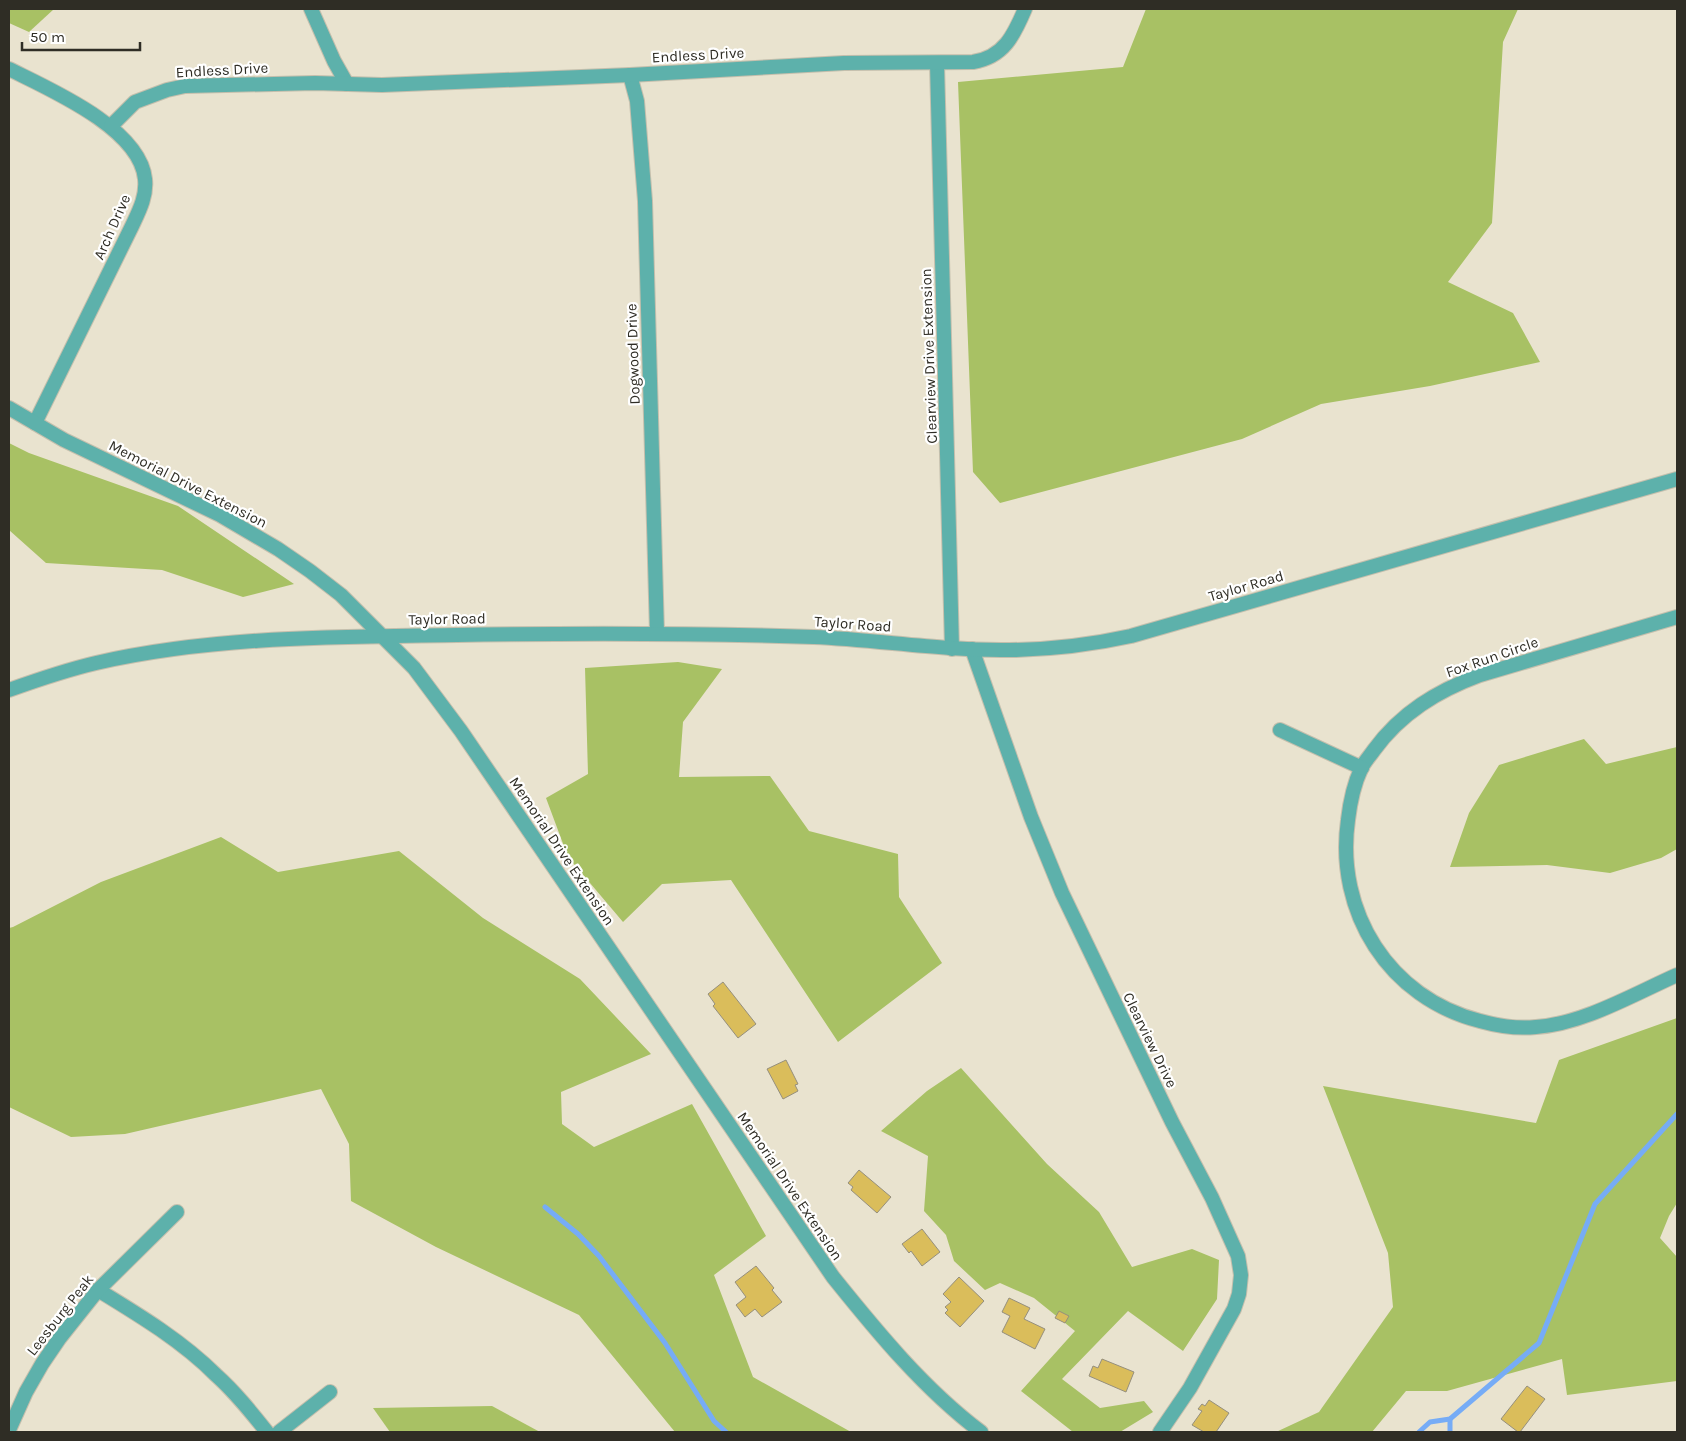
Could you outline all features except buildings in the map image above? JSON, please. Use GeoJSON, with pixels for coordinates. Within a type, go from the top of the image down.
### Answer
{"type":"FeatureCollection","features":[{"type":"Feature","properties":{"kind":"street"},"geometry":{"type":"LineString","coordinates":[[311,9],[334,60],[348,84]]}},
{"type":"Feature","properties":{"kind":"street","name":"Endless Drive"},"geometry":{"type":"LineString","coordinates":[[111,126],[135,102],[185,86],[315,83],[382,85],[630,75],[844,63],[973,62],[991,57],[1004,47],[1025,9]]}},
{"type":"Feature","properties":{"kind":"street","name":"Clearview Drive Extension"},"geometry":{"type":"LineString","coordinates":[[937,63],[952,649]]}},
{"type":"Feature","properties":{"kind":"street","name":"Arch Drive"},"geometry":{"type":"LineString","coordinates":[[9,70],[64,97],[111,126],[138,156],[145,178],[143,201],[132,226],[35,423]]}},
{"type":"Feature","properties":{"kind":"street","name":"Dogwood Drive"},"geometry":{"type":"LineString","coordinates":[[630,75],[637,101],[645,200],[657,633]]}},
{"type":"Feature","properties":{"kind":"street","name":"Memorial Drive Extension"},"geometry":{"type":"LineString","coordinates":[[9,408],[64,440],[220,515],[278,549],[341,595],[414,668],[461,731],[833,1277],[867,1321],[899,1357],[931,1389],[981,1432]]}},
{"type":"Feature","properties":{"kind":"street","name":"Taylor Road"},"geometry":{"type":"LineString","coordinates":[[9,690],[59,673],[94,664],[180,649],[326,637],[657,633],[817,638],[952,649],[1025,650],[1095,644],[1131,636],[1677,479]]}},
{"type":"Feature","properties":{"kind":"street","name":"Fox Run Circle"},"geometry":{"type":"LineString","coordinates":[[1677,617],[1480,675],[1454,685],[1426,700],[1400,721],[1383,739],[1362,768],[1352,799],[1346,836],[1345,859],[1354,903],[1369,937],[1386,962],[1421,994],[1443,1008],[1462,1016],[1493,1024],[1534,1028],[1561,1024],[1587,1015],[1677,975]]}},
{"type":"Feature","properties":{"kind":"street","name":"Clearview Drive"},"geometry":{"type":"LineString","coordinates":[[972,649],[1025,800],[1062,892],[1172,1122],[1212,1198],[1238,1256],[1241,1274],[1239,1294],[1234,1309],[1190,1388],[1160,1432]]}},
{"type":"Feature","properties":{"kind":"street"},"geometry":{"type":"LineString","coordinates":[[1280,730],[1362,768]]}},
{"type":"Feature","properties":{"kind":"street","name":"Leesburg Peak"},"geometry":{"type":"LineString","coordinates":[[9,1430],[26,1392],[59,1339],[98,1290],[177,1212]]}},
{"type":"Feature","properties":{"kind":"street"},"geometry":{"type":"LineString","coordinates":[[98,1290],[194,1356],[216,1374],[267,1432]]}},
{"type":"Feature","properties":{"kind":"street"},"geometry":{"type":"LineString","coordinates":[[279,1432],[330,1392]]}},
{"type":"Feature","properties":{"kind":"green space"},"geometry":{"type":"Polygon","coordinates":[[[9,9],[54,9],[29,32],[9,23],[9,9]]]}},
{"type":"Feature","properties":{"kind":"green space"},"geometry":{"type":"Polygon","coordinates":[[[1146,9],[1518,9],[1503,42],[1492,223],[1448,282],[1513,313],[1540,362],[1430,386],[1321,404],[1242,439],[1000,503],[973,472],[958,82],[1123,67],[1146,9]]]}},
{"type":"Feature","properties":{"kind":"green space"},"geometry":{"type":"Polygon","coordinates":[[[9,443],[29,453],[178,506],[294,584],[243,597],[162,570],[46,563],[9,530],[9,443]]]}},
{"type":"Feature","properties":{"kind":"green space"},"geometry":{"type":"Polygon","coordinates":[[[678,662],[722,669],[683,722],[679,777],[770,776],[809,831],[898,854],[899,897],[942,963],[838,1042],[731,880],[662,884],[623,922],[568,857],[546,798],[588,774],[585,668],[678,662]]]}},
{"type":"Feature","properties":{"kind":"green space"},"geometry":{"type":"Polygon","coordinates":[[[1584,739],[1606,764],[1677,747],[1677,849],[1661,858],[1610,873],[1547,865],[1450,867],[1469,813],[1499,765],[1584,739]]]}},
{"type":"Feature","properties":{"kind":"green space"},"geometry":{"type":"Polygon","coordinates":[[[221,837],[278,872],[399,851],[483,918],[580,979],[651,1054],[561,1092],[562,1124],[594,1147],[692,1104],[766,1236],[714,1275],[753,1377],[851,1432],[675,1432],[579,1315],[436,1247],[351,1201],[349,1144],[321,1089],[125,1134],[71,1137],[9,1107],[9,928],[101,882],[221,837]]]}},
{"type":"Feature","properties":{"kind":"green space"},"geometry":{"type":"Polygon","coordinates":[[[1677,1018],[1677,1203],[1669,1216],[1660,1238],[1677,1257],[1677,1381],[1567,1395],[1562,1359],[1447,1391],[1406,1391],[1372,1432],[1276,1432],[1319,1412],[1393,1307],[1388,1253],[1323,1086],[1536,1123],[1559,1060],[1677,1018]]]}},
{"type":"Feature","properties":{"kind":"green space"},"geometry":{"type":"Polygon","coordinates":[[[961,1068],[1047,1164],[1099,1212],[1132,1267],[1192,1249],[1219,1260],[1217,1299],[1183,1351],[1128,1311],[1062,1379],[1100,1408],[1144,1401],[1153,1412],[1120,1432],[1073,1432],[1021,1391],[1075,1331],[1034,1298],[1000,1283],[985,1290],[954,1261],[946,1235],[924,1211],[928,1156],[881,1131],[927,1091],[961,1068]]]}},
{"type":"Feature","properties":{"kind":"green space"},"geometry":{"type":"Polygon","coordinates":[[[492,1406],[540,1432],[390,1432],[373,1408],[492,1406]]]}},
{"type":"Feature","properties":{"kind":"waterway"},"geometry":{"type":"LineString","coordinates":[[1419,1432],[1430,1422],[1450,1419],[1539,1343],[1595,1204],[1677,1114]]}},
{"type":"Feature","properties":{"kind":"waterway"},"geometry":{"type":"LineString","coordinates":[[545,1207],[578,1234],[599,1256],[665,1343],[714,1421],[726,1432]]}},
{"type":"Feature","properties":{"kind":"waterway"},"geometry":{"type":"LineString","coordinates":[[1450,1419],[1450,1432]]}}]}
